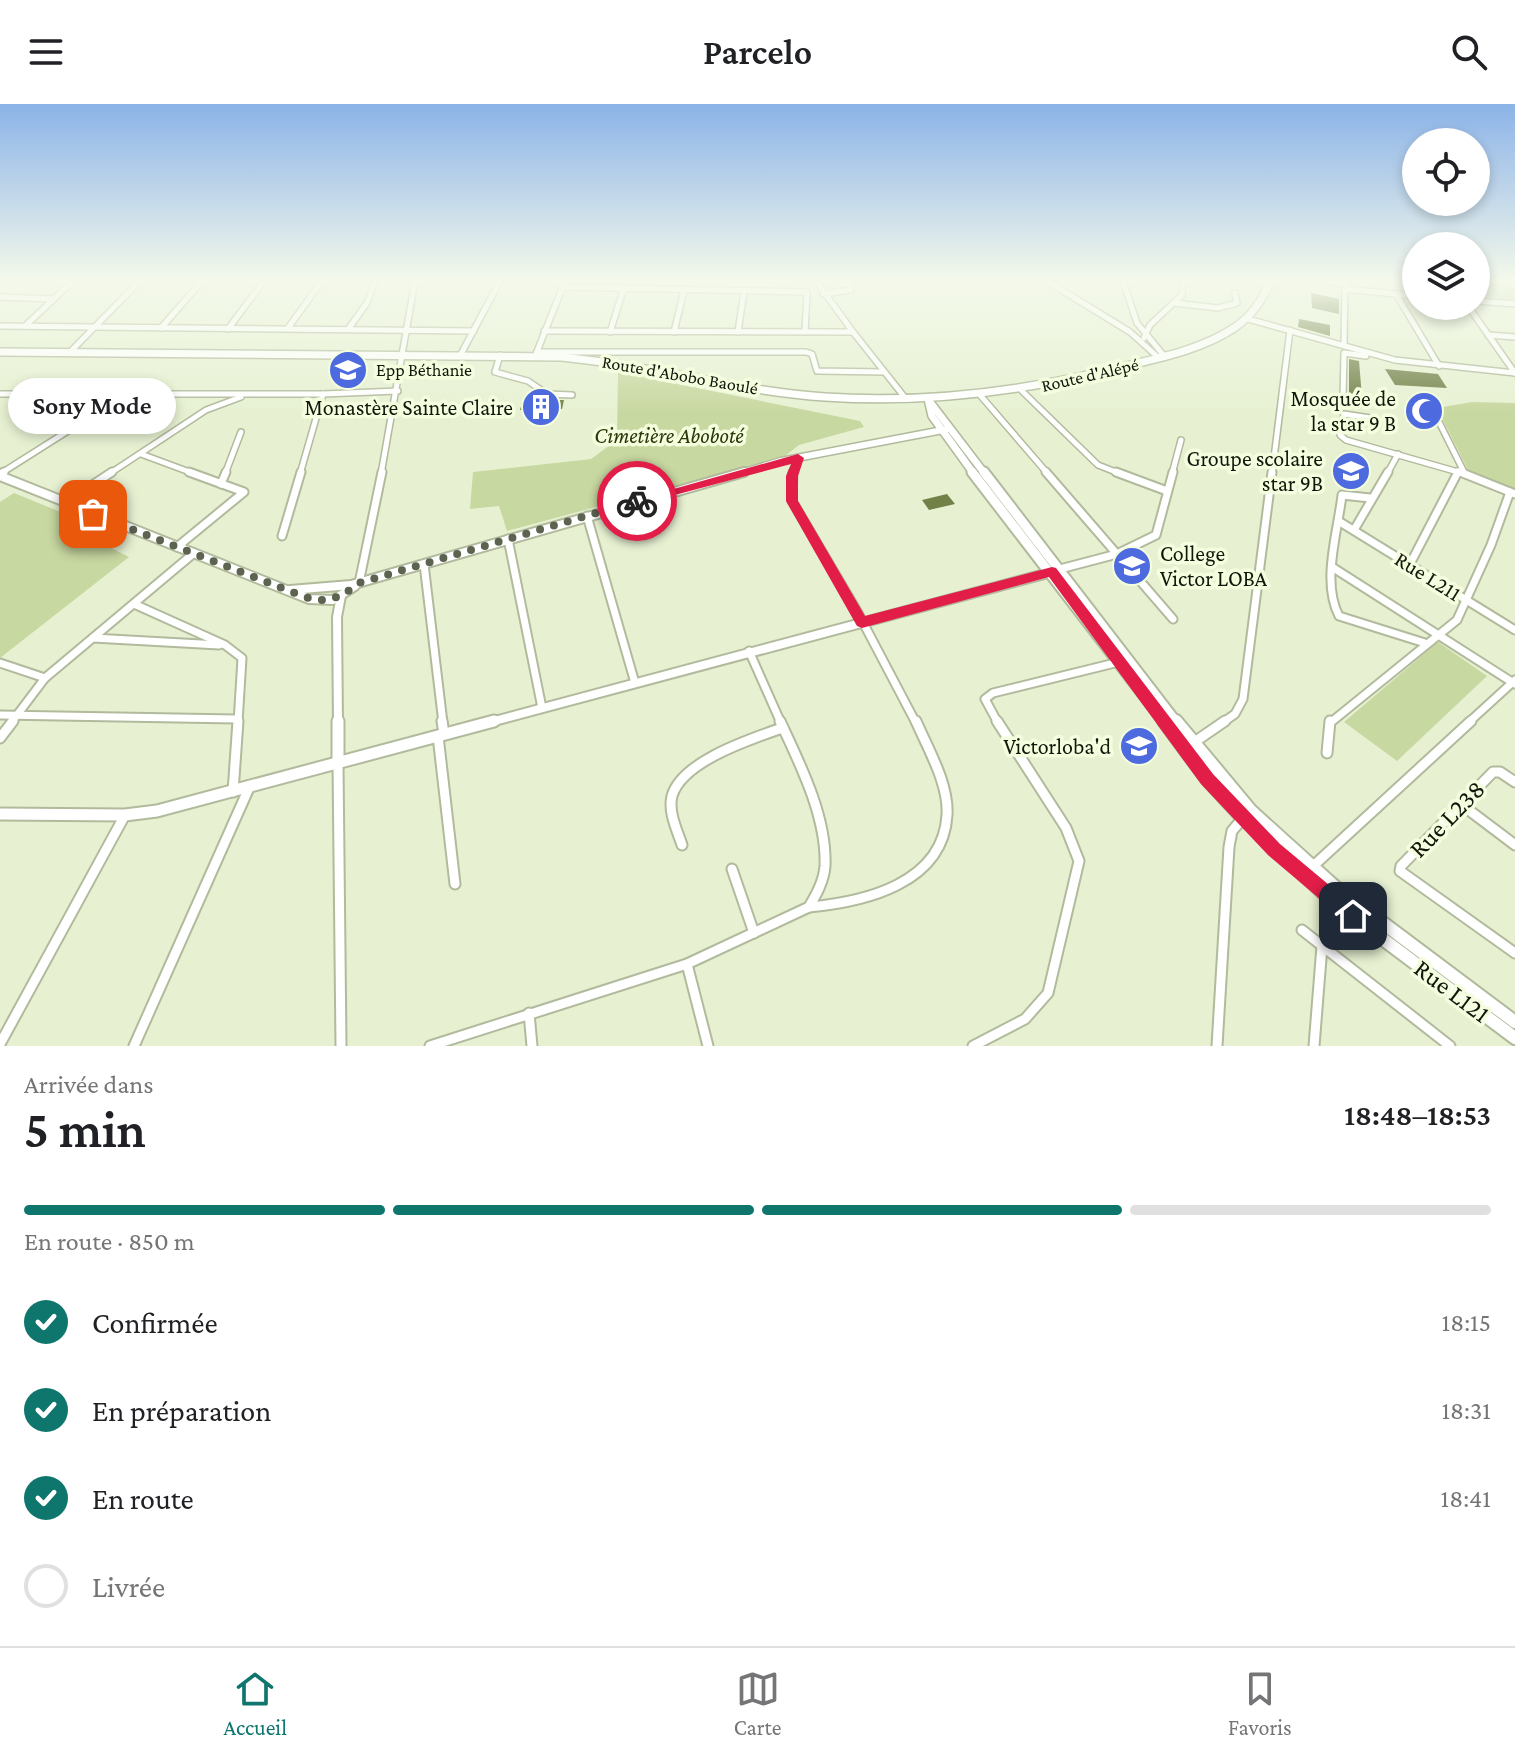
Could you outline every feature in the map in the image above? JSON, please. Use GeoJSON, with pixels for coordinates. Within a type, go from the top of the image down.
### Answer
{"type":"FeatureCollection","features":[{"type":"Feature","properties":{"kind":"main road","name":"Route d'Alépé"},"geometry":{"type":"LineString","coordinates":[[928,399],[1021,390],[1162,357],[1222,335],[1238,325]]}},
{"type":"Feature","properties":{"kind":"main road","name":"Route d'Abobo Baoulé"},"geometry":{"type":"LineString","coordinates":[[0,352],[536,354],[620,362],[780,392],[928,399]]}},
{"type":"Feature","properties":{"kind":"main road"},"geometry":{"type":"LineString","coordinates":[[928,399],[944,430],[1193,743],[1251,811],[1311,868],[1515,1022]]}},
{"type":"Feature","properties":{"kind":"main road","name":"Rue L121"},"geometry":{"type":"LineString","coordinates":[[1056,570],[1119,662],[1207,779],[1243,818],[1332,901],[1515,1038]]}},
{"type":"Feature","properties":{"kind":"street"},"geometry":{"type":"LineString","coordinates":[[161,328],[164,325]]}},
{"type":"Feature","properties":{"kind":"street"},"geometry":{"type":"LineString","coordinates":[[228,329],[231,325]]}},
{"type":"Feature","properties":{"kind":"street"},"geometry":{"type":"LineString","coordinates":[[359,583],[398,391],[405,325]]}},
{"type":"Feature","properties":{"kind":"street"},"geometry":{"type":"LineString","coordinates":[[461,354],[477,325]]}},
{"type":"Feature","properties":{"kind":"street"},"geometry":{"type":"LineString","coordinates":[[547,325],[536,354],[806,352],[812,354],[817,371],[883,372]]}},
{"type":"Feature","properties":{"kind":"street"},"geometry":{"type":"LineString","coordinates":[[610,332],[612,325]]}},
{"type":"Feature","properties":{"kind":"street"},"geometry":{"type":"LineString","coordinates":[[674,332],[676,325]]}},
{"type":"Feature","properties":{"kind":"street"},"geometry":{"type":"LineString","coordinates":[[738,332],[739,325]]}},
{"type":"Feature","properties":{"kind":"street"},"geometry":{"type":"LineString","coordinates":[[805,325],[805,332]]}},
{"type":"Feature","properties":{"kind":"street"},"geometry":{"type":"LineString","coordinates":[[847,325],[906,399]]}},
{"type":"Feature","properties":{"kind":"street"},"geometry":{"type":"LineString","coordinates":[[1119,325],[1142,339],[1162,357]]}},
{"type":"Feature","properties":{"kind":"street"},"geometry":{"type":"LineString","coordinates":[[1142,339],[1150,325]]}},
{"type":"Feature","properties":{"kind":"street"},"geometry":{"type":"LineString","coordinates":[[1271,325],[1372,353],[1439,366],[1515,373]]}},
{"type":"Feature","properties":{"kind":"street"},"geometry":{"type":"LineString","coordinates":[[1344,325],[1344,345]]}},
{"type":"Feature","properties":{"kind":"street"},"geometry":{"type":"LineString","coordinates":[[1414,325],[1439,366]]}},
{"type":"Feature","properties":{"kind":"street"},"geometry":{"type":"LineString","coordinates":[[1481,325],[1515,373]]}},
{"type":"Feature","properties":{"kind":"street"},"geometry":{"type":"LineString","coordinates":[[0,326],[474,331]]}},
{"type":"Feature","properties":{"kind":"street"},"geometry":{"type":"LineString","coordinates":[[1130,332],[1136,326],[1142,339]]}},
{"type":"Feature","properties":{"kind":"street"},"geometry":{"type":"LineString","coordinates":[[70,352],[95,327]]}},
{"type":"Feature","properties":{"kind":"street"},"geometry":{"type":"LineString","coordinates":[[1193,743],[1235,714],[1243,699],[1290,330]]}},
{"type":"Feature","properties":{"kind":"street"},"geometry":{"type":"LineString","coordinates":[[544,331],[853,332]]}},
{"type":"Feature","properties":{"kind":"street"},"geometry":{"type":"LineString","coordinates":[[1488,335],[1515,337]]}},
{"type":"Feature","properties":{"kind":"street"},"geometry":{"type":"LineString","coordinates":[[1343,397],[1344,353],[1372,353]]}},
{"type":"Feature","properties":{"kind":"street"},"geometry":{"type":"LineString","coordinates":[[500,355],[495,372],[528,381],[547,394],[572,395]]}},
{"type":"Feature","properties":{"kind":"street"},"geometry":{"type":"LineString","coordinates":[[1021,390],[1098,465],[1167,491]]}},
{"type":"Feature","properties":{"kind":"street"},"geometry":{"type":"LineString","coordinates":[[0,394],[248,395],[398,391]]}},
{"type":"Feature","properties":{"kind":"street"},"geometry":{"type":"LineString","coordinates":[[282,536],[323,394]]}},
{"type":"Feature","properties":{"kind":"street"},"geometry":{"type":"LineString","coordinates":[[0,475],[124,395]]}},
{"type":"Feature","properties":{"kind":"street"},"geometry":{"type":"LineString","coordinates":[[206,410],[214,395]]}},
{"type":"Feature","properties":{"kind":"street"},"geometry":{"type":"LineString","coordinates":[[65,503],[206,410],[248,395]]}},
{"type":"Feature","properties":{"kind":"street"},"geometry":{"type":"LineString","coordinates":[[980,395],[1173,619]]}},
{"type":"Feature","properties":{"kind":"street"},"geometry":{"type":"LineString","coordinates":[[1327,753],[1330,721],[1457,620],[1468,601],[1512,493],[1461,473],[1346,440],[1340,435],[1344,414],[1377,419]]}},
{"type":"Feature","properties":{"kind":"street"},"geometry":{"type":"LineString","coordinates":[[1439,422],[1461,473]]}},
{"type":"Feature","properties":{"kind":"street"},"geometry":{"type":"LineString","coordinates":[[0,475],[309,599],[326,601],[359,583],[587,516],[798,458],[944,430]]}},
{"type":"Feature","properties":{"kind":"street"},"geometry":{"type":"LineString","coordinates":[[221,484],[241,432]]}},
{"type":"Feature","properties":{"kind":"street"},"geometry":{"type":"LineString","coordinates":[[0,814],[125,815],[233,792],[1117,554],[1156,535],[1181,440]]}},
{"type":"Feature","properties":{"kind":"street"},"geometry":{"type":"LineString","coordinates":[[141,454],[244,492],[177,547]]}},
{"type":"Feature","properties":{"kind":"street"},"geometry":{"type":"LineString","coordinates":[[1354,530],[1398,454]]}},
{"type":"Feature","properties":{"kind":"street"},"geometry":{"type":"LineString","coordinates":[[430,1046],[687,964],[809,907],[863,901],[892,890],[916,876],[942,837],[947,815],[946,796],[935,765],[862,622],[792,501],[792,476],[798,458]]}},
{"type":"Feature","properties":{"kind":"street"},"geometry":{"type":"LineString","coordinates":[[1410,564],[1461,473]]}},
{"type":"Feature","properties":{"kind":"street"},"geometry":{"type":"LineString","coordinates":[[1370,498],[1344,493],[1332,567],[1335,613],[1425,643]]}},
{"type":"Feature","properties":{"kind":"street"},"geometry":{"type":"LineString","coordinates":[[587,516],[635,683]]}},
{"type":"Feature","properties":{"kind":"street","name":"Rue L211"},"geometry":{"type":"LineString","coordinates":[[1340,522],[1515,630]]}},
{"type":"Feature","properties":{"kind":"street"},"geometry":{"type":"LineString","coordinates":[[508,539],[542,708]]}},
{"type":"Feature","properties":{"kind":"street"},"geometry":{"type":"LineString","coordinates":[[0,738],[45,678],[194,553]]}},
{"type":"Feature","properties":{"kind":"street"},"geometry":{"type":"LineString","coordinates":[[424,564],[455,884]]}},
{"type":"Feature","properties":{"kind":"street"},"geometry":{"type":"LineString","coordinates":[[1311,868],[1514,682],[1332,567]]}},
{"type":"Feature","properties":{"kind":"street"},"geometry":{"type":"LineString","coordinates":[[290,590],[329,589],[340,593]]}},
{"type":"Feature","properties":{"kind":"street"},"geometry":{"type":"LineString","coordinates":[[329,589],[326,601],[337,617]]}},
{"type":"Feature","properties":{"kind":"street"},"geometry":{"type":"LineString","coordinates":[[340,593],[337,617],[341,1046]]}},
{"type":"Feature","properties":{"kind":"street"},"geometry":{"type":"LineString","coordinates":[[134,604],[225,645],[242,658],[233,792]]}},
{"type":"Feature","properties":{"kind":"street"},"geometry":{"type":"LineString","coordinates":[[93,638],[225,645]]}},
{"type":"Feature","properties":{"kind":"street"},"geometry":{"type":"LineString","coordinates":[[749,651],[812,801],[823,844],[825,867],[819,890],[809,907]]}},
{"type":"Feature","properties":{"kind":"street"},"geometry":{"type":"LineString","coordinates":[[973,1046],[1030,1018],[1041,1007],[1048,993],[1079,861],[1066,828],[985,699],[993,693],[1119,662]]}},
{"type":"Feature","properties":{"kind":"street"},"geometry":{"type":"LineString","coordinates":[[0,663],[45,678]]}},
{"type":"Feature","properties":{"kind":"street"},"geometry":{"type":"LineString","coordinates":[[0,715],[236,719]]}},
{"type":"Feature","properties":{"kind":"street"},"geometry":{"type":"LineString","coordinates":[[682,845],[670,813],[672,792],[687,776],[725,749],[782,728]]}},
{"type":"Feature","properties":{"kind":"street","name":"Rue L238"},"geometry":{"type":"LineString","coordinates":[[1515,782],[1500,772],[1493,772],[1401,866],[1405,877],[1515,953]]}},
{"type":"Feature","properties":{"kind":"street"},"geometry":{"type":"LineString","coordinates":[[134,1046],[249,788]]}},
{"type":"Feature","properties":{"kind":"street"},"geometry":{"type":"LineString","coordinates":[[1462,805],[1515,845]]}},
{"type":"Feature","properties":{"kind":"street"},"geometry":{"type":"LineString","coordinates":[[0,1044],[125,815]]}},
{"type":"Feature","properties":{"kind":"street"},"geometry":{"type":"LineString","coordinates":[[1217,1046],[1229,847],[1232,831],[1243,818]]}},
{"type":"Feature","properties":{"kind":"street"},"geometry":{"type":"LineString","coordinates":[[732,869],[754,933]]}},
{"type":"Feature","properties":{"kind":"street"},"geometry":{"type":"LineString","coordinates":[[1302,930],[1450,1046]]}},
{"type":"Feature","properties":{"kind":"street"},"geometry":{"type":"LineString","coordinates":[[1314,1046],[1322,946]]}},
{"type":"Feature","properties":{"kind":"street"},"geometry":{"type":"LineString","coordinates":[[687,964],[708,1046]]}},
{"type":"Feature","properties":{"kind":"street"},"geometry":{"type":"LineString","coordinates":[[529,1013],[532,1046]]}},
{"type":"Feature","properties":{"kind":"green space","name":"Cimetière Aboboté"},"geometry":{"type":"Polygon","coordinates":[[[618,372],[860,421],[864,427],[799,445],[785,456],[507,531],[499,506],[470,509],[473,472],[591,459],[617,440],[618,372]]]}},
{"type":"Feature","properties":{"kind":"green space"},"geometry":{"type":"Polygon","coordinates":[[[1472,402],[1515,403],[1515,491],[1469,472],[1437,408],[1472,402]]]}},
{"type":"Feature","properties":{"kind":"green space"},"geometry":{"type":"Polygon","coordinates":[[[14,493],[90,524],[71,542],[83,534],[129,557],[0,658],[0,502],[14,493]]]}},
{"type":"Feature","properties":{"kind":"green space"},"geometry":{"type":"Polygon","coordinates":[[[1438,642],[1487,676],[1397,761],[1344,722],[1438,642]]]}},
{"type":"Feature","properties":{"kind":"building"},"geometry":{"type":"Polygon","coordinates":[[[1330,325],[1330,336],[1298,327],[1330,325]]]}},
{"type":"Feature","properties":{"kind":"building"},"geometry":{"type":"Polygon","coordinates":[[[1349,359],[1359,361],[1362,397],[1349,394],[1349,359]]]}},
{"type":"Feature","properties":{"kind":"building"},"geometry":{"type":"Polygon","coordinates":[[[1385,369],[1438,374],[1447,388],[1395,385],[1385,369]]]}},
{"type":"Feature","properties":{"kind":"building"},"geometry":{"type":"Polygon","coordinates":[[[564,400],[562,409],[520,410],[522,403],[564,400]]]}},
{"type":"Feature","properties":{"kind":"building"},"geometry":{"type":"Polygon","coordinates":[[[947,494],[955,504],[929,510],[922,500],[947,494]]]}},
{"type":"Feature","properties":{"kind":"way so far"},"geometry":{"type":"LineString","coordinates":[[93,514],[300,595],[326,601],[340,598],[359,583],[637,501]]}},
{"type":"Feature","properties":{"kind":"place","name":"Epp Béthanie"},"geometry":{"type":"Point","coordinates":[348,370]}},
{"type":"Feature","properties":{"kind":"place","name":"Monastère Sainte Claire"},"geometry":{"type":"Point","coordinates":[541,407]}},
{"type":"Feature","properties":{"kind":"place","name":"Mosquée de la star 9 B"},"geometry":{"type":"Point","coordinates":[1424,411]}},
{"type":"Feature","properties":{"kind":"place","name":"Groupe scolaire star 9B"},"geometry":{"type":"Point","coordinates":[1351,471]}},
{"type":"Feature","properties":{"kind":"place","name":"Sony Mode"},"geometry":{"type":"Point","coordinates":[93,514]}},
{"type":"Feature","properties":{"kind":"place","name":"College Victor LOBA"},"geometry":{"type":"Point","coordinates":[1132,566]}},
{"type":"Feature","properties":{"kind":"place","name":"Victorloba'd"},"geometry":{"type":"Point","coordinates":[1139,746]}},
{"type":"Feature","properties":{"kind":"route"},"geometry":{"type":"LineString","coordinates":[[637,501],[798,458],[792,476],[792,501],[862,622],[1052,572],[1207,779],[1274,849],[1353,916]]}}]}
